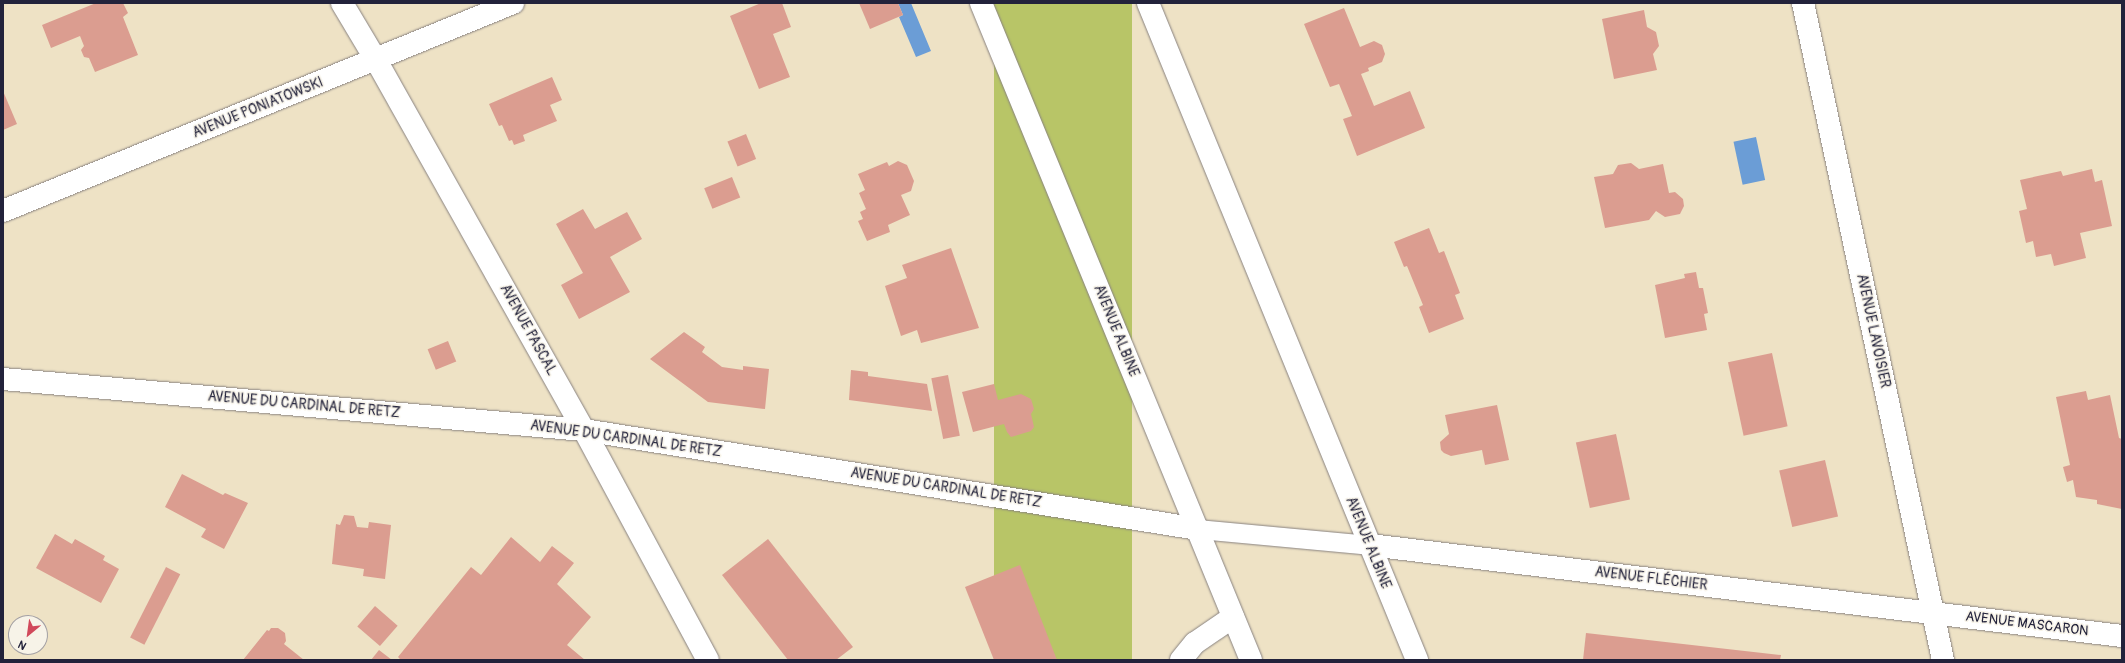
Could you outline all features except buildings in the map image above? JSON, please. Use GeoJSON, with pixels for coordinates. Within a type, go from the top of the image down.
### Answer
{"type":"FeatureCollection","features":[{"type":"Feature","properties":{"kind":"street","name":"AVENUE PASCAL"},"geometry":{"type":"LineString","coordinates":[[342,3],[376,60],[584,430],[708,660]]}},
{"type":"Feature","properties":{"kind":"street","name":"AVENUE PONIATOWSKI"},"geometry":{"type":"LineString","coordinates":[[3,211],[513,3]]}},
{"type":"Feature","properties":{"kind":"street","name":"AVENUE ALBINE"},"geometry":{"type":"LineString","coordinates":[[981,3],[1251,660]]}},
{"type":"Feature","properties":{"kind":"street","name":"AVENUE ALBINE"},"geometry":{"type":"LineString","coordinates":[[1148,3],[1417,660]]}},
{"type":"Feature","properties":{"kind":"street","name":"AVENUE LAVOISIER"},"geometry":{"type":"LineString","coordinates":[[1803,3],[1943,660]]}},
{"type":"Feature","properties":{"kind":"street","name":"AVENUE DU CARDINAL DE RETZ"},"geometry":{"type":"LineString","coordinates":[[3,378],[584,430],[1198,529]]}},
{"type":"Feature","properties":{"kind":"street","name":"AVENUE FLÉCHIER"},"geometry":{"type":"LineString","coordinates":[[1370,545],[1933,612]]}},
{"type":"Feature","properties":{"kind":"street","name":"AVENUE MASCARON"},"geometry":{"type":"LineString","coordinates":[[1933,612],[2122,636]]}},
{"type":"Feature","properties":{"kind":"street"},"geometry":{"type":"LineString","coordinates":[[1181,660],[1195,643],[1233,617]]}},
{"type":"Feature","properties":{"kind":"lane"},"geometry":{"type":"LineString","coordinates":[[1198,529],[1370,545]]}},
{"type":"Feature","properties":{"kind":"green space"},"geometry":{"type":"Polygon","coordinates":[[[994,3],[1132,3],[1132,660],[994,660],[994,3]]]}},
{"type":"Feature","properties":{"kind":"water"},"geometry":{"type":"Polygon","coordinates":[[[898,3],[911,3],[931,51],[916,57],[899,17],[903,15],[898,3]]]}},
{"type":"Feature","properties":{"kind":"water"},"geometry":{"type":"Polygon","coordinates":[[[1756,137],[1765,180],[1743,185],[1734,142],[1756,137]]]}}]}
